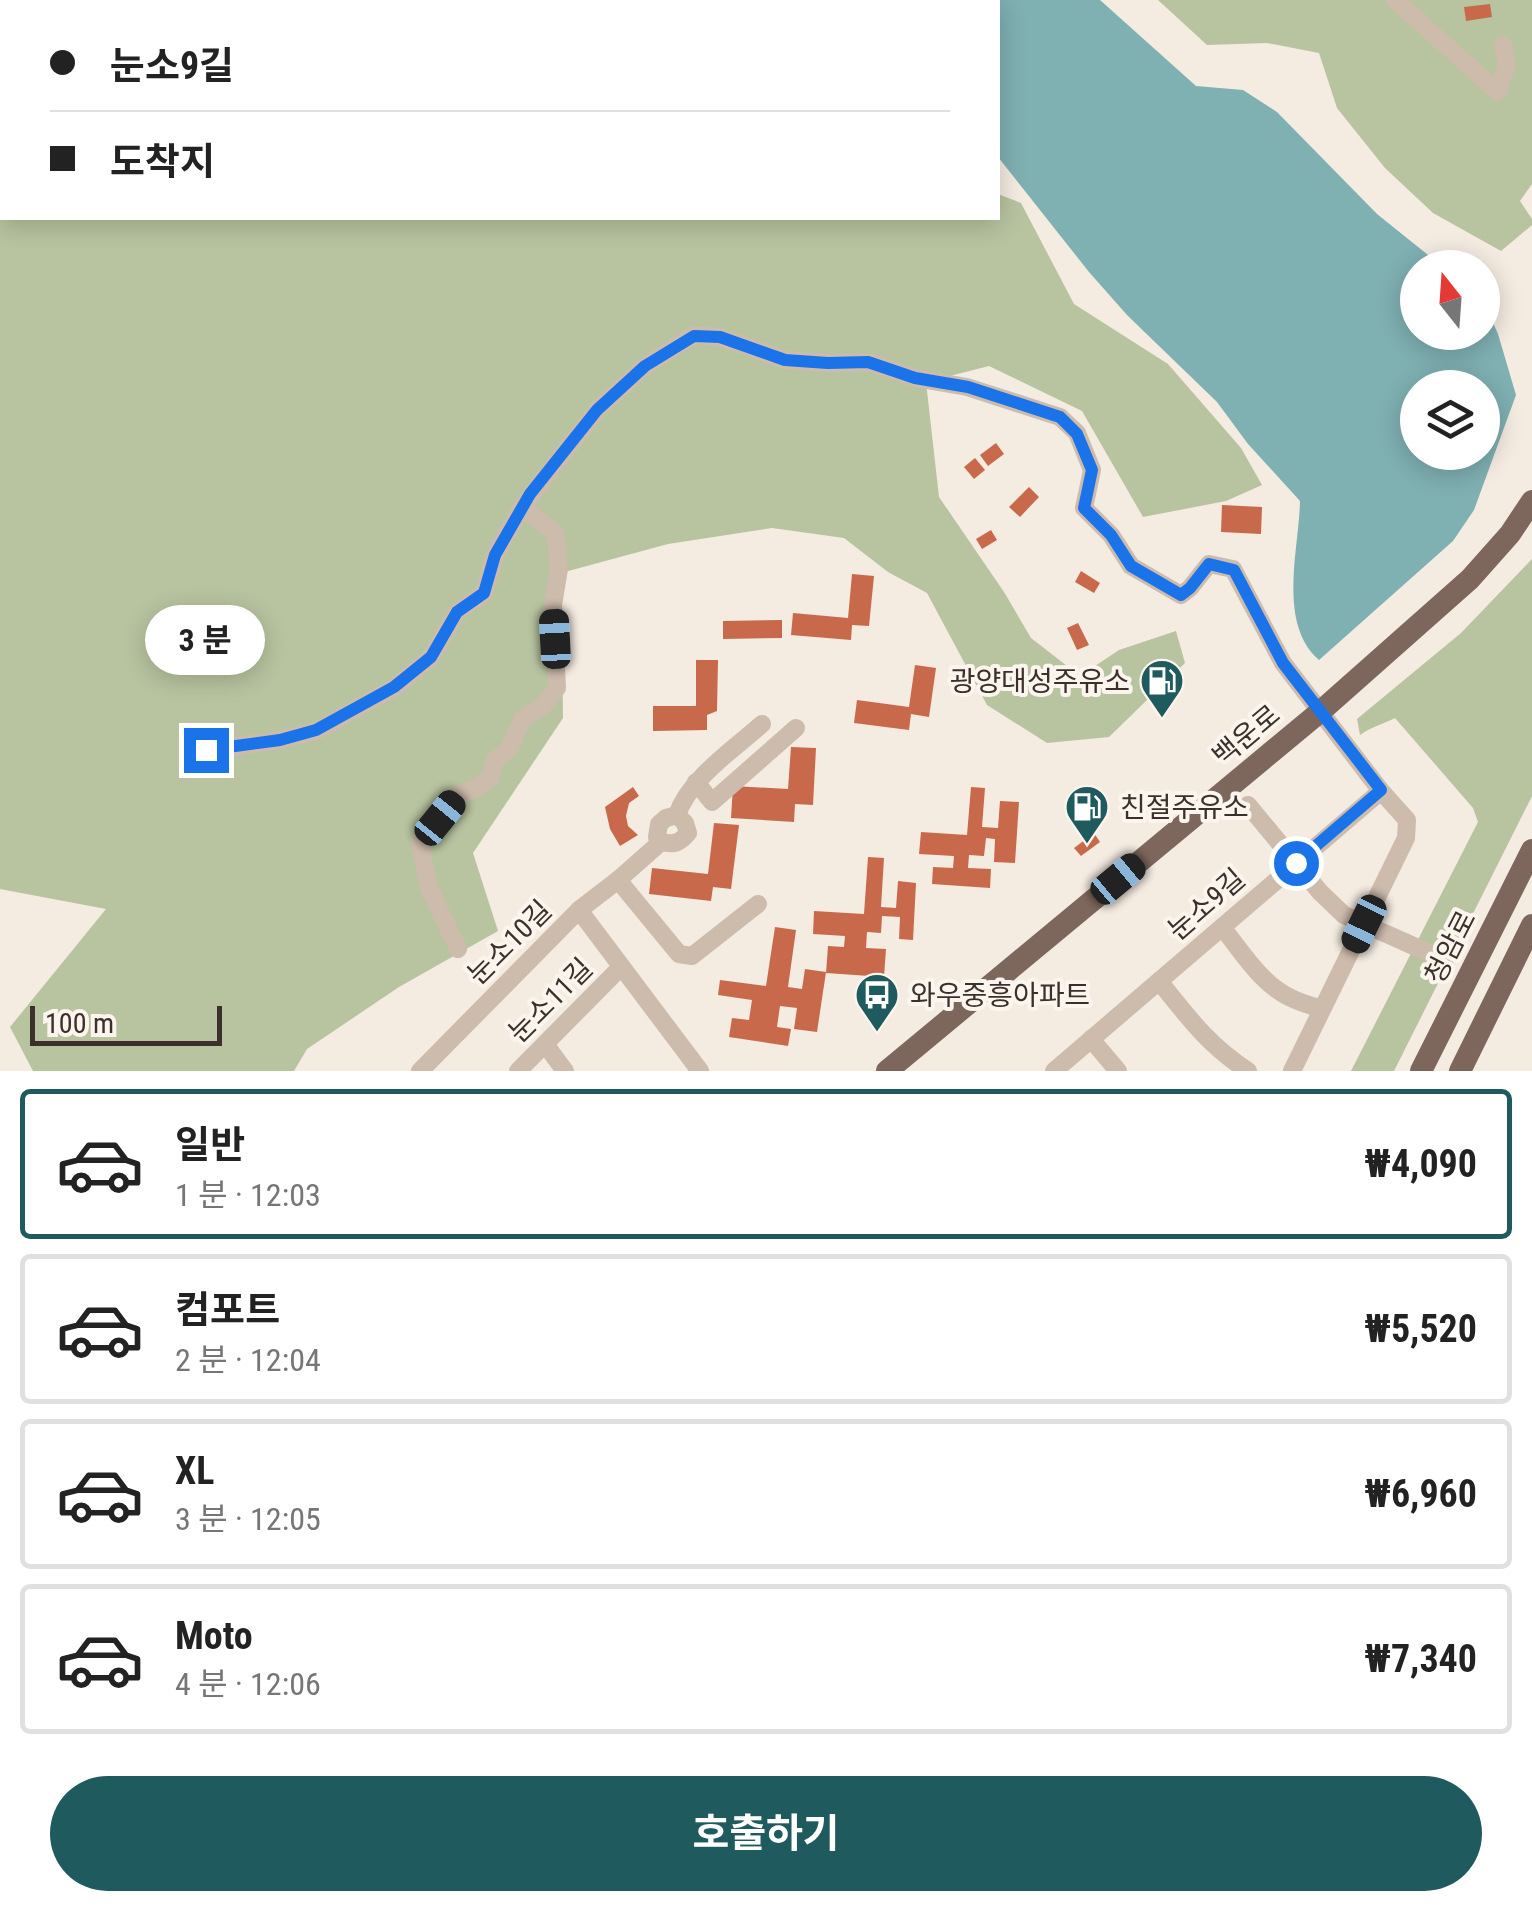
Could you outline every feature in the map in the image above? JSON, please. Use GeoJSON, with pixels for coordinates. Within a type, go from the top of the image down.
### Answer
{"type":"FeatureCollection","features":[{"type":"Feature","properties":{"kind":"main road","name":"백운로"},"geometry":{"type":"LineString","coordinates":[[887,1071],[1321,712],[1470,579],[1510,534],[1532,501]]}},
{"type":"Feature","properties":{"kind":"main road","name":"청암로"},"geometry":{"type":"LineString","coordinates":[[1421,1071],[1532,850]]}},
{"type":"Feature","properties":{"kind":"main road"},"geometry":{"type":"LineString","coordinates":[[1460,1071],[1532,925]]}},
{"type":"Feature","properties":{"kind":"street"},"geometry":{"type":"LineString","coordinates":[[1395,0],[1498,92],[1507,65],[1504,45]]}},
{"type":"Feature","properties":{"kind":"street"},"geometry":{"type":"LineString","coordinates":[[206,750],[280,740],[316,730],[394,687],[431,657],[457,612],[484,593],[495,555],[522,507],[597,410],[645,366],[694,336],[720,337],[785,360],[868,362],[915,378],[968,387],[1060,417],[1077,434],[1092,470],[1084,508],[1111,535],[1131,566],[1181,595],[1209,564],[1234,570],[1283,663],[1407,820],[1407,832],[1292,1071]]}},
{"type":"Feature","properties":{"kind":"street"},"geometry":{"type":"LineString","coordinates":[[458,950],[428,886],[420,841],[459,794],[491,778],[494,761],[508,749],[523,718],[543,706],[558,688],[553,605],[559,569],[555,533],[522,507]]}},
{"type":"Feature","properties":{"kind":"street"},"geometry":{"type":"LineString","coordinates":[[579,910],[661,842],[681,842],[688,833],[685,822],[677,815],[682,800],[696,782],[762,724]]}},
{"type":"Feature","properties":{"kind":"street"},"geometry":{"type":"LineString","coordinates":[[696,782],[712,802],[796,728]]}},
{"type":"Feature","properties":{"kind":"street","name":"눈소9길"},"geometry":{"type":"LineString","coordinates":[[1054,1071],[1381,790]]}},
{"type":"Feature","properties":{"kind":"street"},"geometry":{"type":"LineString","coordinates":[[1248,805],[1344,915],[1445,960]]}},
{"type":"Feature","properties":{"kind":"street"},"geometry":{"type":"LineString","coordinates":[[618,880],[678,954],[692,956],[758,904]]}},
{"type":"Feature","properties":{"kind":"street","name":"눈소10길"},"geometry":{"type":"LineString","coordinates":[[428,1068],[579,910],[700,1071]]}},
{"type":"Feature","properties":{"kind":"street"},"geometry":{"type":"LineString","coordinates":[[1222,927],[1261,976],[1291,998],[1322,1009]]}},
{"type":"Feature","properties":{"kind":"street","name":"눈소11길"},"geometry":{"type":"LineString","coordinates":[[518,1071],[621,967]]}},
{"type":"Feature","properties":{"kind":"street"},"geometry":{"type":"LineString","coordinates":[[1159,981],[1205,1039],[1248,1071]]}},
{"type":"Feature","properties":{"kind":"street"},"geometry":{"type":"LineString","coordinates":[[1092,1039],[1118,1071]]}},
{"type":"Feature","properties":{"kind":"street"},"geometry":{"type":"LineString","coordinates":[[545,1044],[566,1071]]}},
{"type":"Feature","properties":{"kind":"green space"},"geometry":{"type":"Polygon","coordinates":[[[1158,0],[1532,0],[1532,184],[1520,201],[1532,225],[1501,251],[1433,213],[1385,168],[1337,108],[1319,53],[1267,43],[1207,45],[1158,0]]]}},
{"type":"Feature","properties":{"kind":"green space"},"geometry":{"type":"Polygon","coordinates":[[[1000,195],[1021,203],[1074,304],[1168,364],[1241,448],[1262,485],[1226,501],[1143,517],[1082,411],[989,366],[926,382],[939,497],[1031,638],[1080,676],[1119,650],[1176,631],[1185,663],[1109,737],[1047,743],[987,705],[927,593],[888,572],[844,538],[772,528],[668,544],[561,573],[563,718],[473,853],[498,931],[399,987],[307,1049],[294,1071],[33,1071],[10,1027],[106,909],[0,889],[0,220],[1000,220],[1000,195]]]}},
{"type":"Feature","properties":{"kind":"green space"},"geometry":{"type":"Polygon","coordinates":[[[1532,559],[1532,796],[1394,1071],[1351,1071],[1478,822],[1473,808],[1395,718],[1360,735],[1357,719],[1461,633],[1532,559]]]}},
{"type":"Feature","properties":{"kind":"water"},"geometry":{"type":"Polygon","coordinates":[[[1000,0],[1100,0],[1196,86],[1243,90],[1277,112],[1377,214],[1422,250],[1400,250],[1400,350],[1500,350],[1500,341],[1516,395],[1500,439],[1500,370],[1400,370],[1400,470],[1489,470],[1474,510],[1453,541],[1319,660],[1306,645],[1294,606],[1300,501],[1248,444],[1217,402],[1127,315],[1000,160],[1000,0]]]}},
{"type":"Feature","properties":{"kind":"building"},"geometry":{"type":"Polygon","coordinates":[[[1490,4],[1492,17],[1466,21],[1464,7],[1490,4]]]}},
{"type":"Feature","properties":{"kind":"building"},"geometry":{"type":"Polygon","coordinates":[[[996,443],[1004,454],[988,466],[980,455],[996,443]]]}},
{"type":"Feature","properties":{"kind":"building"},"geometry":{"type":"Polygon","coordinates":[[[975,458],[985,470],[974,479],[964,467],[975,458]]]}},
{"type":"Feature","properties":{"kind":"building"},"geometry":{"type":"Polygon","coordinates":[[[1029,487],[1039,497],[1020,517],[1009,507],[1029,487]]]}},
{"type":"Feature","properties":{"kind":"building"},"geometry":{"type":"Polygon","coordinates":[[[1222,505],[1262,507],[1261,534],[1221,532],[1222,505]]]}},
{"type":"Feature","properties":{"kind":"building"},"geometry":{"type":"Polygon","coordinates":[[[991,530],[997,540],[982,549],[976,539],[991,530]]]}},
{"type":"Feature","properties":{"kind":"building"},"geometry":{"type":"Polygon","coordinates":[[[1081,571],[1100,583],[1094,593],[1075,582],[1081,571]]]}},
{"type":"Feature","properties":{"kind":"building"},"geometry":{"type":"Polygon","coordinates":[[[852,574],[874,576],[869,626],[852,625],[851,640],[791,635],[793,613],[848,618],[852,574]]]}},
{"type":"Feature","properties":{"kind":"building"},"geometry":{"type":"Polygon","coordinates":[[[782,620],[782,638],[723,639],[723,621],[782,620]]]}},
{"type":"Feature","properties":{"kind":"building"},"geometry":{"type":"Polygon","coordinates":[[[1078,623],[1089,645],[1077,650],[1067,628],[1078,623]]]}},
{"type":"Feature","properties":{"kind":"building"},"geometry":{"type":"Polygon","coordinates":[[[696,660],[718,660],[717,711],[707,715],[707,730],[653,731],[653,706],[696,706],[696,660]]]}},
{"type":"Feature","properties":{"kind":"building"},"geometry":{"type":"Polygon","coordinates":[[[915,665],[936,668],[929,717],[911,714],[909,730],[854,723],[857,700],[909,707],[915,665]]]}},
{"type":"Feature","properties":{"kind":"building"},"geometry":{"type":"Polygon","coordinates":[[[791,747],[816,748],[813,805],[795,804],[794,822],[731,818],[733,786],[788,789],[791,747]]]}},
{"type":"Feature","properties":{"kind":"building"},"geometry":{"type":"Polygon","coordinates":[[[633,787],[639,796],[629,803],[626,816],[628,826],[638,835],[620,846],[610,829],[605,807],[633,787]]]}},
{"type":"Feature","properties":{"kind":"building"},"geometry":{"type":"Polygon","coordinates":[[[971,787],[985,788],[982,827],[998,828],[1000,801],[1019,802],[1015,863],[994,862],[995,839],[986,838],[984,856],[969,855],[968,868],[991,869],[990,888],[932,884],[933,867],[953,868],[954,856],[919,854],[921,832],[967,835],[971,787]]]}},
{"type":"Feature","properties":{"kind":"building"},"geometry":{"type":"Polygon","coordinates":[[[714,823],[739,825],[731,889],[713,887],[711,901],[649,894],[652,868],[708,874],[714,823]]]}},
{"type":"Feature","properties":{"kind":"building","name":"친절주유소"},"geometry":{"type":"Polygon","coordinates":[[[1094,833],[1100,842],[1081,856],[1074,848],[1094,833]]]}},
{"type":"Feature","properties":{"kind":"building"},"geometry":{"type":"Polygon","coordinates":[[[868,857],[884,858],[881,907],[896,908],[898,881],[916,883],[913,940],[899,939],[900,917],[882,916],[881,933],[867,932],[866,948],[886,949],[884,977],[826,973],[828,946],[844,947],[845,936],[813,934],[814,911],[864,914],[868,857]]]}},
{"type":"Feature","properties":{"kind":"building"},"geometry":{"type":"Polygon","coordinates":[[[775,927],[796,930],[788,987],[802,989],[805,969],[826,972],[817,1032],[794,1029],[797,1008],[780,1006],[777,1027],[791,1029],[788,1046],[729,1037],[732,1018],[749,1020],[752,1000],[718,995],[720,980],[766,986],[775,927]]]}},
{"type":"Feature","properties":{"kind":"place","name":"광양대성주유소"},"geometry":{"type":"Point","coordinates":[1162,719]}},
{"type":"Feature","properties":{"kind":"place","name":"친절주유소"},"geometry":{"type":"Point","coordinates":[1087,845]}},
{"type":"Feature","properties":{"kind":"place","name":"와우중흥아파트"},"geometry":{"type":"Point","coordinates":[877,1033]}},
{"type":"Feature","properties":{"kind":"route"},"geometry":{"type":"LineString","coordinates":[[206,750],[280,740],[316,730],[394,687],[431,657],[457,612],[484,593],[495,555],[530,494],[597,410],[645,366],[694,336],[720,337],[785,360],[868,362],[915,378],[968,387],[1060,417],[1077,434],[1092,470],[1084,508],[1111,535],[1131,566],[1181,595],[1209,564],[1234,570],[1283,663],[1381,790],[1296,863]]}}]}
